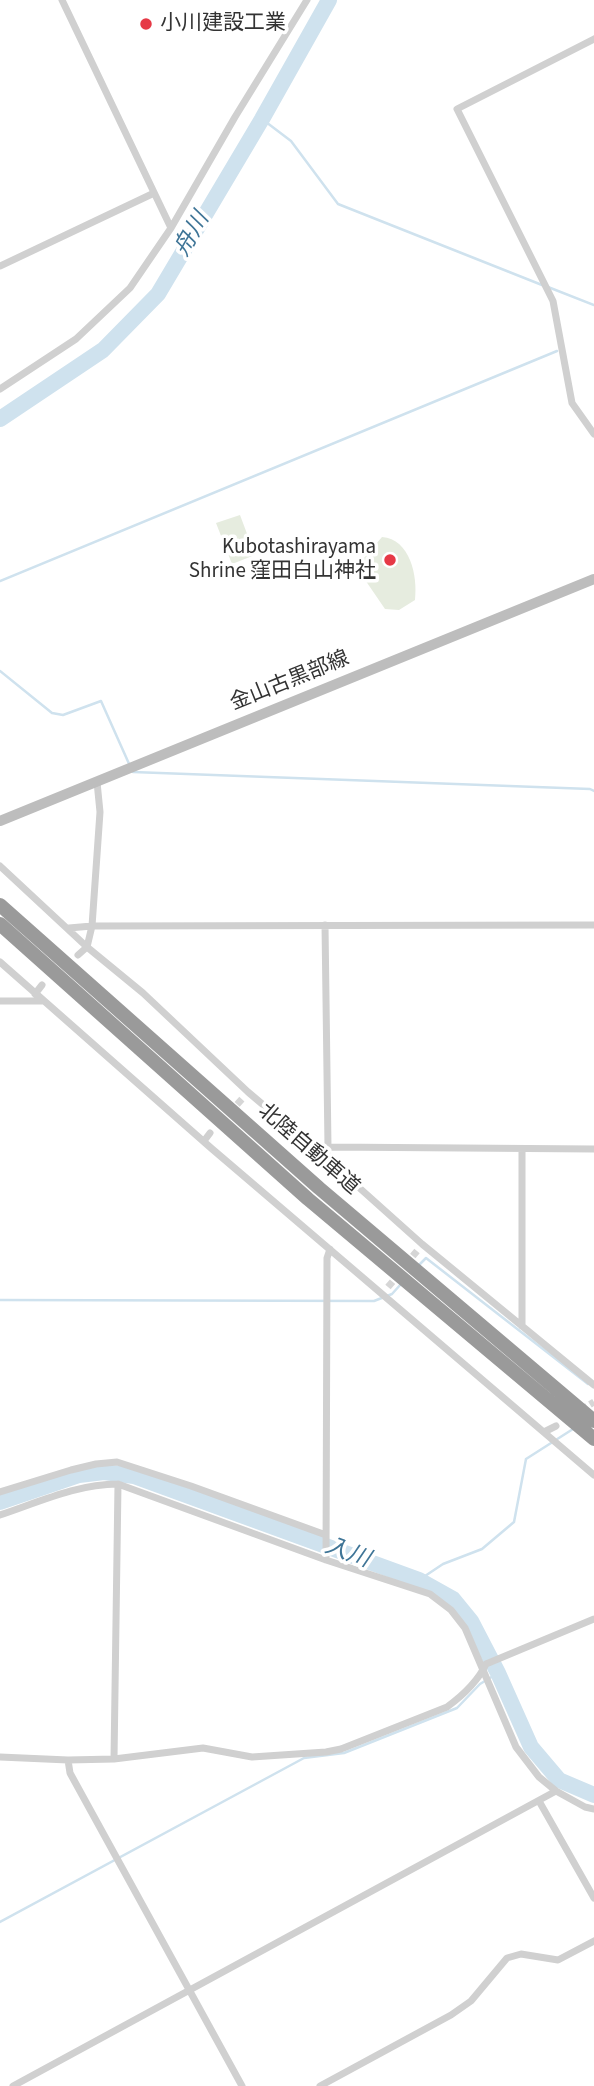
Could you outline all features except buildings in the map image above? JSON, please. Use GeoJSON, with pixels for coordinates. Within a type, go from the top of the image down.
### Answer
{"type":"FeatureCollection","features":[{"type":"Feature","properties":{"kind":"highway","name":"北陸自動車道"},"geometry":{"type":"LineString","coordinates":[[0,905],[309,1180],[589,1416]]}},
{"type":"Feature","properties":{"kind":"highway","name":"北陸自動車道"},"geometry":{"type":"LineString","coordinates":[[0,924],[308,1199],[591,1437]]}},
{"type":"Feature","properties":{"kind":"main road","name":"金山古黒部線"},"geometry":{"type":"LineString","coordinates":[[0,821],[594,579]]}},
{"type":"Feature","properties":{"kind":"street"},"geometry":{"type":"LineString","coordinates":[[62,0],[152,194],[171,228]]}},
{"type":"Feature","properties":{"kind":"street"},"geometry":{"type":"LineString","coordinates":[[0,388],[76,339],[110,310],[130,288],[171,228],[307,0]]}},
{"type":"Feature","properties":{"kind":"street"},"geometry":{"type":"LineString","coordinates":[[594,39],[457,109],[553,301],[572,403],[594,434]]}},
{"type":"Feature","properties":{"kind":"street"},"geometry":{"type":"LineString","coordinates":[[0,265],[152,194]]}},
{"type":"Feature","properties":{"kind":"street"},"geometry":{"type":"LineString","coordinates":[[78,955],[87,947],[92,926],[100,812],[97,782]]}},
{"type":"Feature","properties":{"kind":"street"},"geometry":{"type":"LineString","coordinates":[[0,866],[87,947],[143,993],[248,1092],[326,1158],[420,1247],[594,1385]]}},
{"type":"Feature","properties":{"kind":"street"},"geometry":{"type":"LineString","coordinates":[[325,925],[326,1158]]}},
{"type":"Feature","properties":{"kind":"street"},"geometry":{"type":"LineString","coordinates":[[69,928],[594,925]]}},
{"type":"Feature","properties":{"kind":"street"},"geometry":{"type":"LineString","coordinates":[[0,962],[204,1141],[594,1475]]}},
{"type":"Feature","properties":{"kind":"street"},"geometry":{"type":"LineString","coordinates":[[35,994],[42,985]]}},
{"type":"Feature","properties":{"kind":"street"},"geometry":{"type":"LineString","coordinates":[[0,1001],[43,1001]]}},
{"type":"Feature","properties":{"kind":"street"},"geometry":{"type":"LineString","coordinates":[[242,1099],[248,1092]]}},
{"type":"Feature","properties":{"kind":"street"},"geometry":{"type":"LineString","coordinates":[[204,1141],[211,1133]]}},
{"type":"Feature","properties":{"kind":"street"},"geometry":{"type":"LineString","coordinates":[[328,1147],[594,1149]]}},
{"type":"Feature","properties":{"kind":"street"},"geometry":{"type":"LineString","coordinates":[[522,1149],[522,1326]]}},
{"type":"Feature","properties":{"kind":"street"},"geometry":{"type":"LineString","coordinates":[[326,1560],[327,1258],[330,1249]]}},
{"type":"Feature","properties":{"kind":"street"},"geometry":{"type":"LineString","coordinates":[[382,1294],[388,1287]]}},
{"type":"Feature","properties":{"kind":"street"},"geometry":{"type":"LineString","coordinates":[[544,1432],[556,1426]]}},
{"type":"Feature","properties":{"kind":"street"},"geometry":{"type":"LineString","coordinates":[[0,1492],[71,1470],[117,1462],[326,1535]]}},
{"type":"Feature","properties":{"kind":"street"},"geometry":{"type":"LineString","coordinates":[[114,1759],[118,1484]]}},
{"type":"Feature","properties":{"kind":"street"},"geometry":{"type":"LineString","coordinates":[[0,1515],[79,1488],[118,1484],[326,1560],[430,1594],[451,1610],[464,1628],[484,1668],[516,1747],[539,1777],[556,1791],[594,1809]]}},
{"type":"Feature","properties":{"kind":"street"},"geometry":{"type":"LineString","coordinates":[[0,1757],[114,1759],[203,1748],[252,1756],[307,1754],[341,1749],[447,1707],[458,1699],[484,1668],[505,1656],[594,1619]]}},
{"type":"Feature","properties":{"kind":"street"},"geometry":{"type":"LineString","coordinates":[[68,1760],[70,1773],[242,2086]]}},
{"type":"Feature","properties":{"kind":"street"},"geometry":{"type":"LineString","coordinates":[[13,2086],[556,1791]]}},
{"type":"Feature","properties":{"kind":"street"},"geometry":{"type":"LineString","coordinates":[[539,1801],[594,1899]]}},
{"type":"Feature","properties":{"kind":"street"},"geometry":{"type":"LineString","coordinates":[[320,2086],[451,2015],[471,2001],[508,1958],[520,1954],[558,1960],[594,1941]]}},
{"type":"Feature","properties":{"kind":"shaded area"},"geometry":{"type":"Polygon","coordinates":[[[240,515],[255,555],[232,564],[216,523],[240,515]]]}},
{"type":"Feature","properties":{"kind":"shaded area"},"geometry":{"type":"Polygon","coordinates":[[[382,537],[392,539],[406,551],[413,570],[415,600],[399,610],[385,609],[359,571],[363,559],[382,537]]]}},
{"type":"Feature","properties":{"kind":"waterway","name":"舟川"},"geometry":{"type":"LineString","coordinates":[[0,419],[103,350],[158,294],[329,0]]}},
{"type":"Feature","properties":{"kind":"waterway"},"geometry":{"type":"LineString","coordinates":[[262,119],[291,141],[338,204],[542,285]]}},
{"type":"Feature","properties":{"kind":"waterway"},"geometry":{"type":"LineString","coordinates":[[548,287],[594,305]]}},
{"type":"Feature","properties":{"kind":"waterway"},"geometry":{"type":"LineString","coordinates":[[0,581],[557,351]]}},
{"type":"Feature","properties":{"kind":"waterway"},"geometry":{"type":"LineString","coordinates":[[0,671],[52,713],[63,715],[101,701],[130,766]]}},
{"type":"Feature","properties":{"kind":"waterway"},"geometry":{"type":"LineString","coordinates":[[133,772],[594,791]]}},
{"type":"Feature","properties":{"kind":"waterway"},"geometry":{"type":"LineString","coordinates":[[417,1267],[426,1258],[588,1384]]}},
{"type":"Feature","properties":{"kind":"waterway"},"geometry":{"type":"LineString","coordinates":[[0,1300],[374,1301],[392,1294],[401,1284]]}},
{"type":"Feature","properties":{"kind":"waterway"},"geometry":{"type":"LineString","coordinates":[[419,1580],[443,1564],[482,1549],[514,1522],[526,1459],[573,1429]]}},
{"type":"Feature","properties":{"kind":"waterway","name":"入川"},"geometry":{"type":"LineString","coordinates":[[0,1502],[79,1475],[104,1472],[134,1476],[419,1580],[453,1599],[471,1621],[531,1747],[559,1780],[594,1795]]}},
{"type":"Feature","properties":{"kind":"waterway"},"geometry":{"type":"LineString","coordinates":[[0,1922],[304,1758],[344,1753],[457,1708],[480,1684],[498,1673]]}},
{"type":"Feature","properties":{"kind":"tunnel"},"geometry":{"type":"LineString","coordinates":[[230,1112],[242,1099]]}},
{"type":"Feature","properties":{"kind":"tunnel"},"geometry":{"type":"LineString","coordinates":[[406,1264],[417,1251]]}},
{"type":"Feature","properties":{"kind":"tunnel"},"geometry":{"type":"LineString","coordinates":[[388,1287],[399,1274]]}},
{"type":"Feature","properties":{"kind":"tunnel"},"geometry":{"type":"LineString","coordinates":[[581,1410],[594,1402]]}},
{"type":"Feature","properties":{"kind":"place","name":"小川建設工業"},"geometry":{"type":"Point","coordinates":[146,24]}},
{"type":"Feature","properties":{"kind":"place","name":"Kubotashirayama Shrine 窪田白山神社"},"geometry":{"type":"Point","coordinates":[390,560]}}]}
